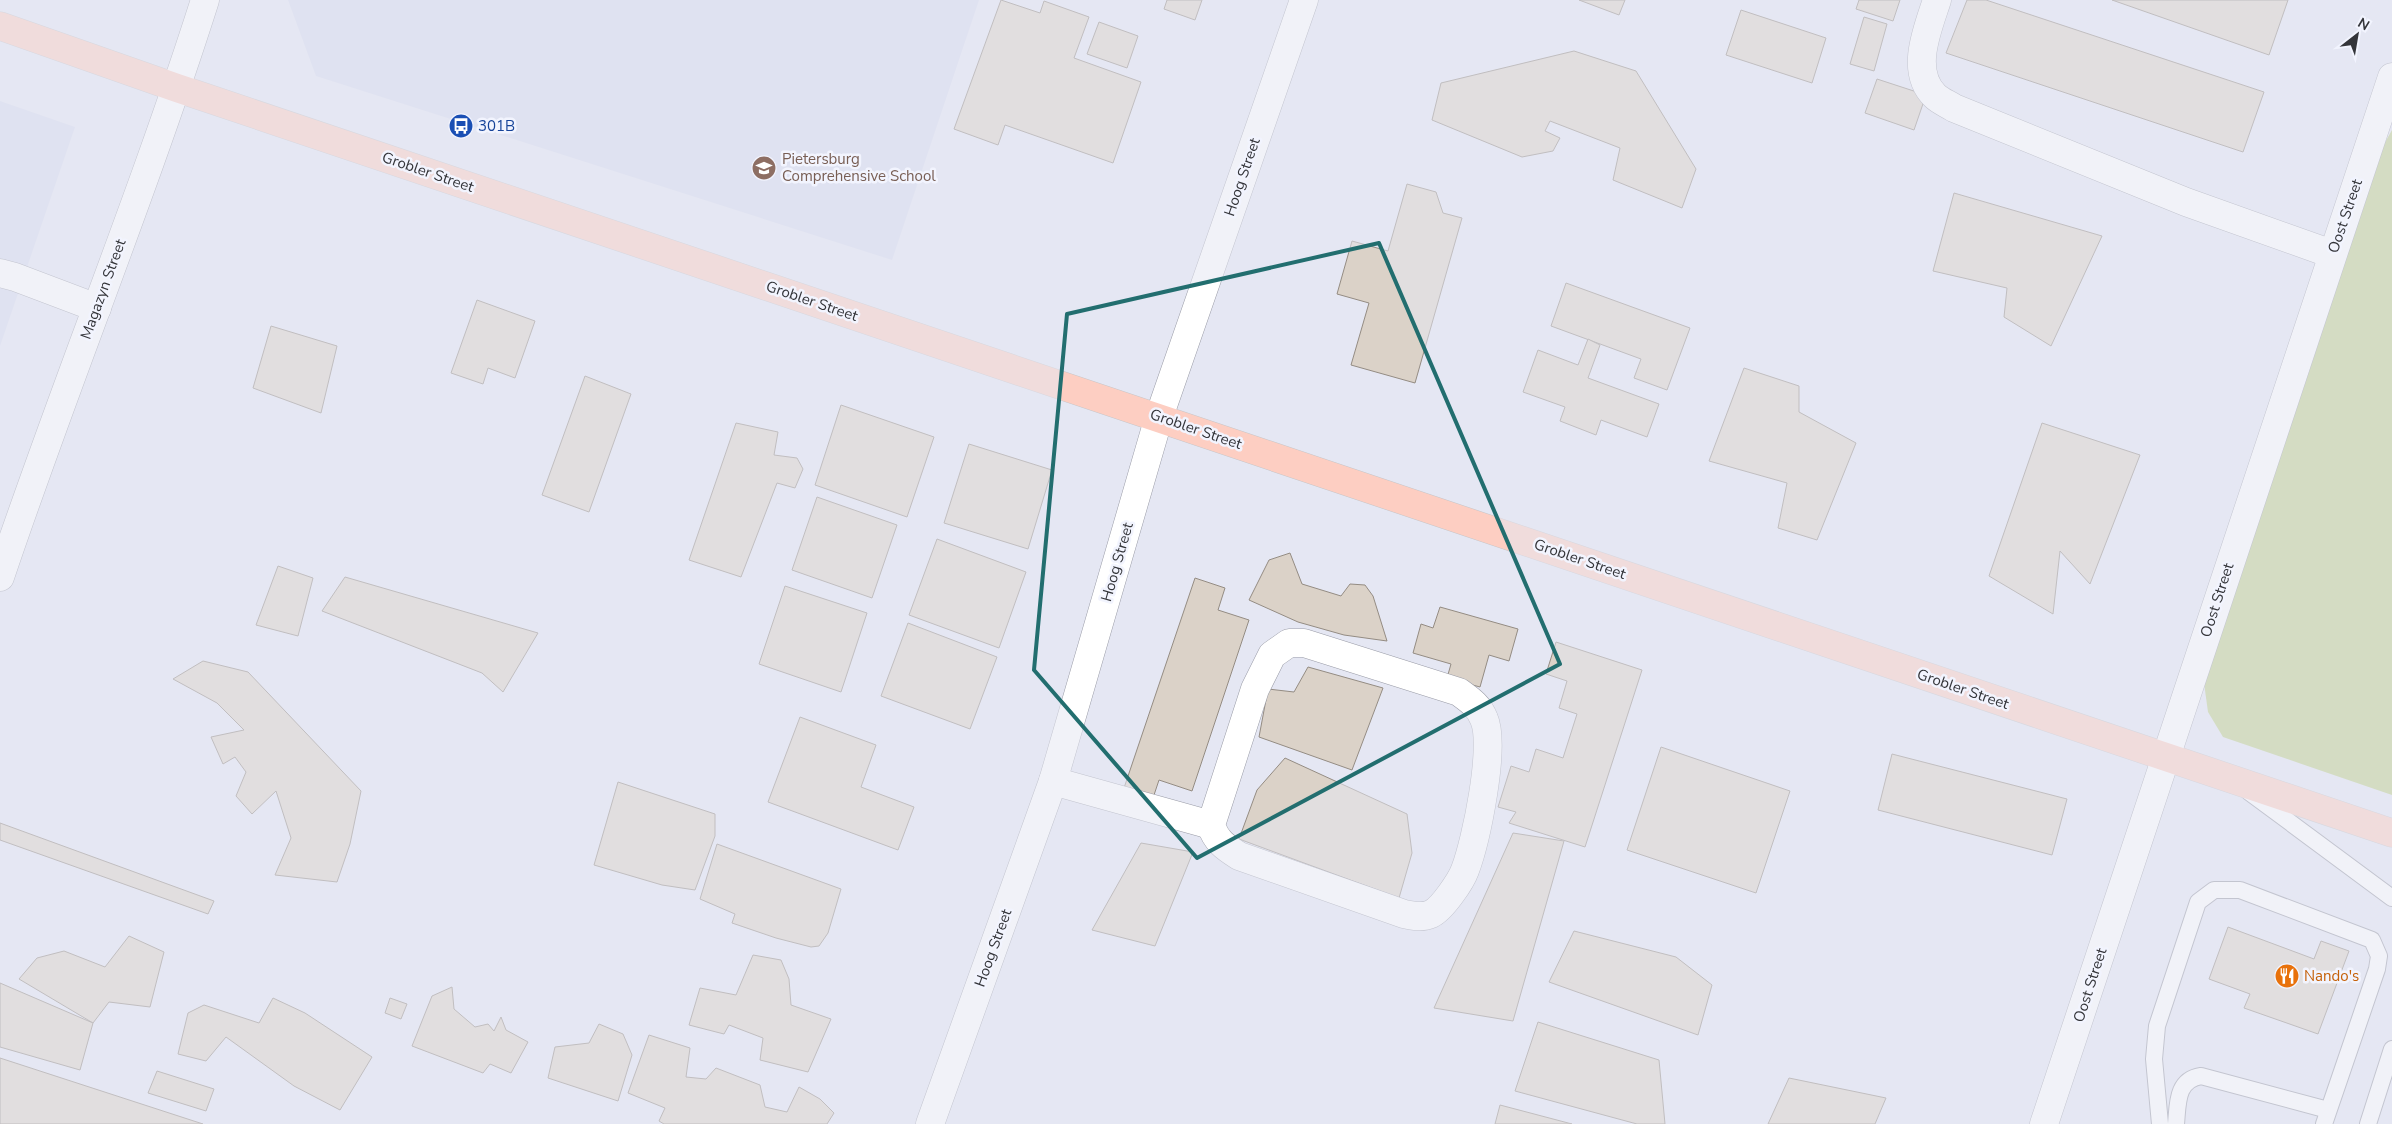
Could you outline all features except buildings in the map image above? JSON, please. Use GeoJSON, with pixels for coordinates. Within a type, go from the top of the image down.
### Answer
{"type":"FeatureCollection","features":[{"type":"Feature","properties":{"kind":"main road","name":"Grobler Street"},"geometry":{"type":"LineString","coordinates":[[0,26],[177,88],[2392,833]]}},
{"type":"Feature","properties":{"kind":"street","name":"Magazyn Street"},"geometry":{"type":"LineString","coordinates":[[0,577],[177,88],[205,0]]}},
{"type":"Feature","properties":{"kind":"street","name":"Hoog Street"},"geometry":{"type":"LineString","coordinates":[[930,1124],[1053,781],[1159,417],[1304,0]]}},
{"type":"Feature","properties":{"kind":"street"},"geometry":{"type":"LineString","coordinates":[[1937,0],[1922,56],[1923,77],[1934,96],[1954,108],[2186,202],[2332,254]]}},
{"type":"Feature","properties":{"kind":"street","name":"Oost Street"},"geometry":{"type":"LineString","coordinates":[[2044,1124],[2392,77]]}},
{"type":"Feature","properties":{"kind":"street"},"geometry":{"type":"LineString","coordinates":[[0,273],[96,308]]}},
{"type":"Feature","properties":{"kind":"street"},"geometry":{"type":"LineString","coordinates":[[1289,643],[1304,643],[1458,692],[1474,702],[1485,720],[1488,736],[1488,758],[1474,841],[1465,871],[1455,888],[1432,914],[1420,917],[1404,914],[1238,856],[1223,846],[1215,837],[1211,825],[1255,689],[1272,655],[1279,648],[1289,643]]}},
{"type":"Feature","properties":{"kind":"street"},"geometry":{"type":"LineString","coordinates":[[1053,781],[1211,825]]}},
{"type":"Feature","properties":{"kind":"lane"},"geometry":{"type":"LineString","coordinates":[[2231,779],[2392,898]]}},
{"type":"Feature","properties":{"kind":"lane"},"geometry":{"type":"LineString","coordinates":[[2160,1124],[2154,1059],[2157,1026],[2198,902],[2214,890],[2240,890],[2372,940],[2380,956],[2377,969],[2326,1117],[2201,1076],[2189,1081],[2179,1092],[2176,1124]]}},
{"type":"Feature","properties":{"kind":"lane"},"geometry":{"type":"LineString","coordinates":[[2368,1124],[2386,1084],[2392,1049]]}},
{"type":"Feature","properties":{"kind":"highlighted area"},"geometry":{"type":"Polygon","coordinates":[[[1379,243],[1560,664],[1197,858],[1034,670],[1067,314],[1379,243]]]}},
{"type":"Feature","properties":{"kind":"shaded area","name":"Pietersburg Comprehensive School"},"geometry":{"type":"Polygon","coordinates":[[[288,0],[979,0],[892,260],[316,76],[288,0]]]}},
{"type":"Feature","properties":{"kind":"shaded area"},"geometry":{"type":"Polygon","coordinates":[[[0,101],[75,127],[0,346],[0,101]]]}},
{"type":"Feature","properties":{"kind":"green space"},"geometry":{"type":"Polygon","coordinates":[[[2392,130],[2392,795],[2223,737],[2208,712],[2204,683],[2383,146],[2392,130]]]}},
{"type":"Feature","properties":{"kind":"place","name":"301B"},"geometry":{"type":"Point","coordinates":[461,126]}},
{"type":"Feature","properties":{"kind":"place","name":"Pietersburg Comprehensive School"},"geometry":{"type":"Point","coordinates":[764,168]}},
{"type":"Feature","properties":{"kind":"place","name":"Nando's"},"geometry":{"type":"Point","coordinates":[2287,976]}}]}
